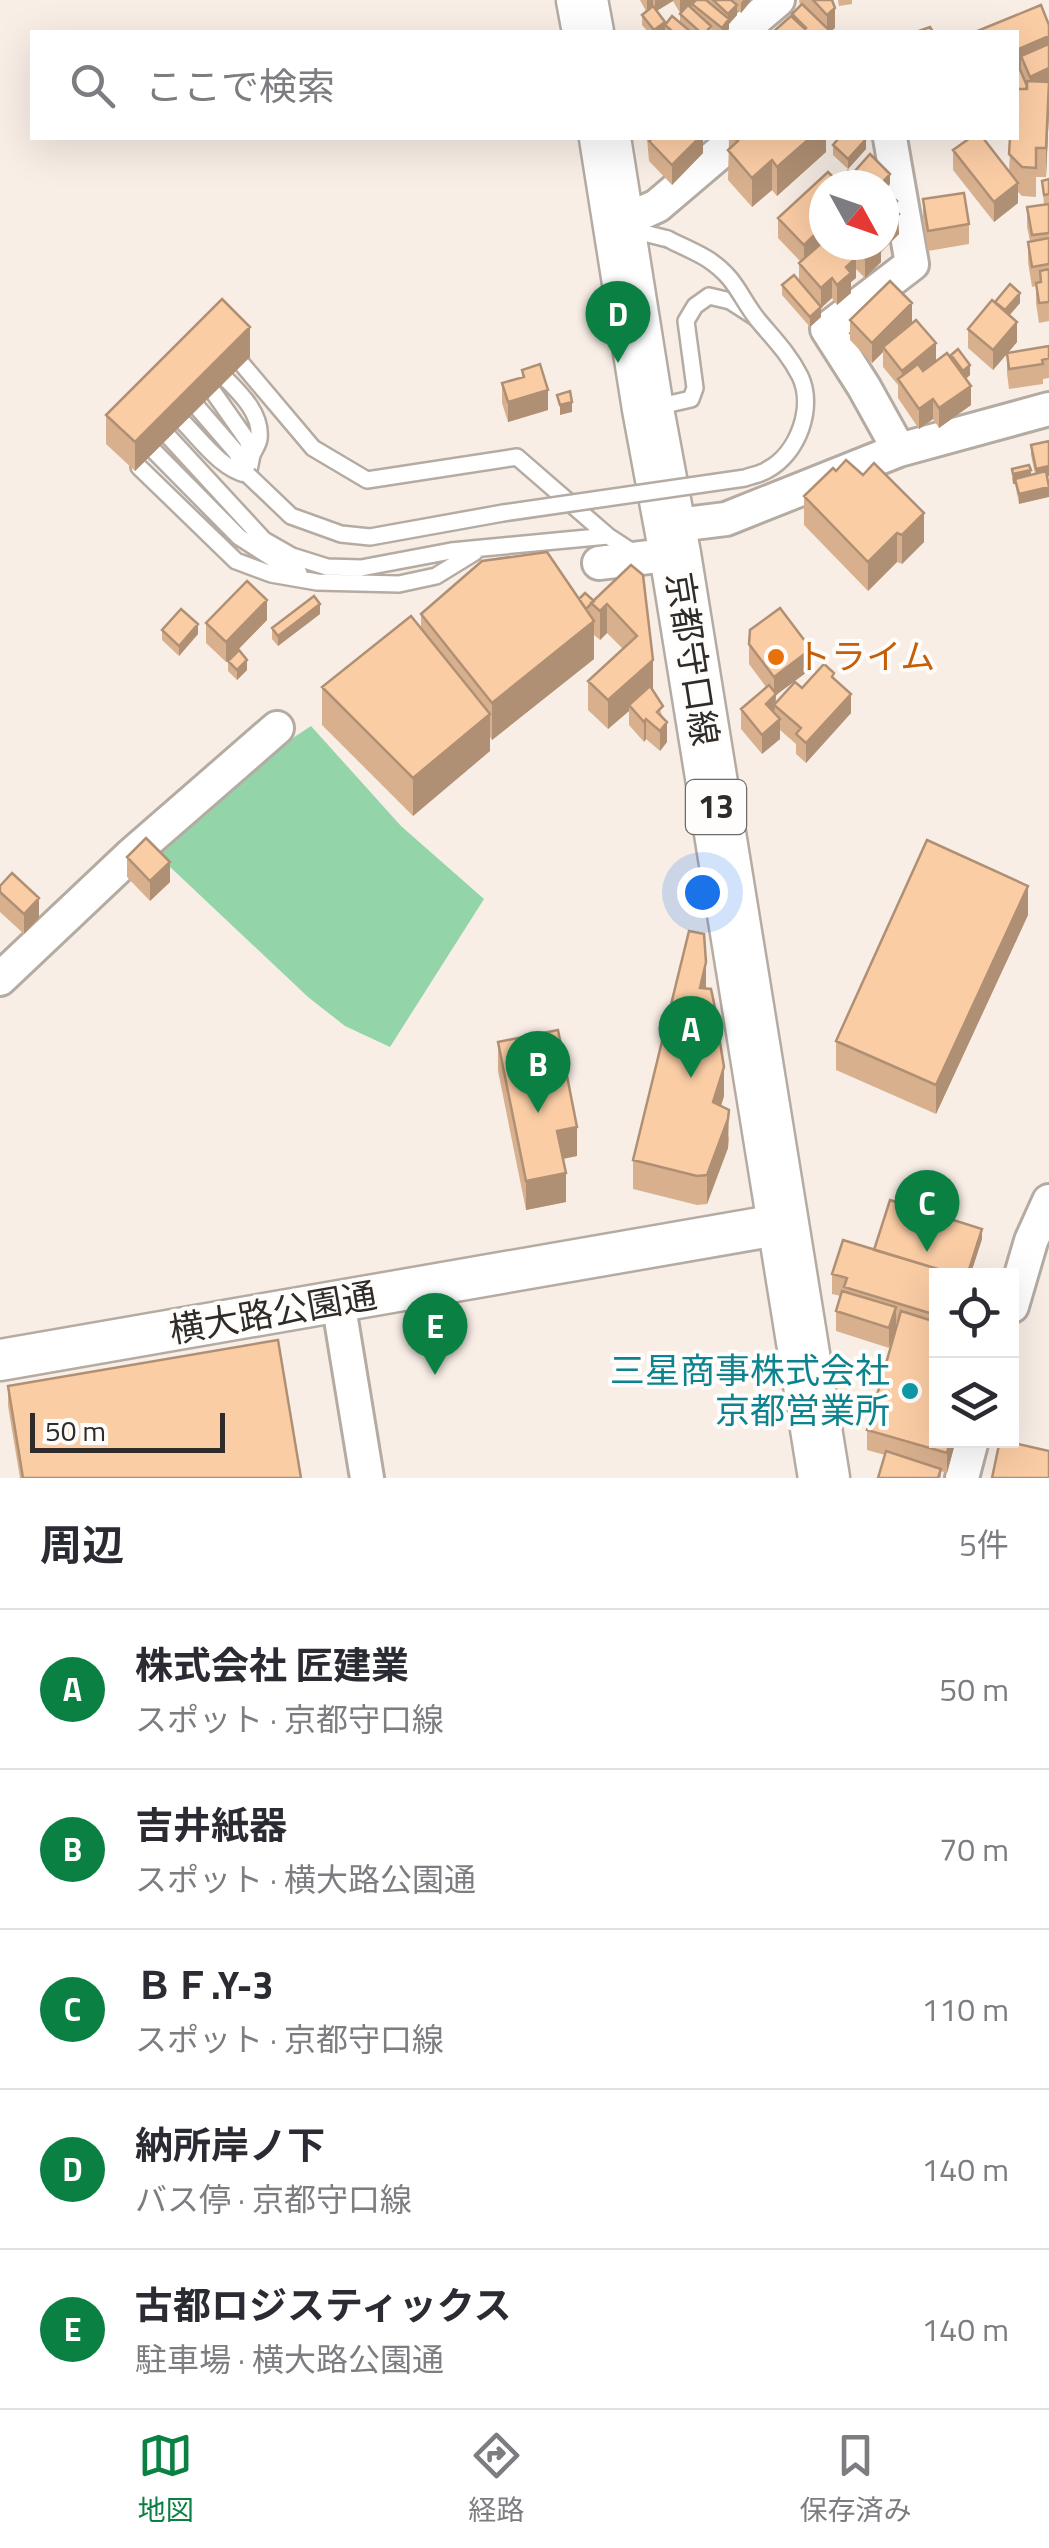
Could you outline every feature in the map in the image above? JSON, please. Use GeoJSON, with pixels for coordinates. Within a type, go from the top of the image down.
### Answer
{"type":"FeatureCollection","features":[{"type":"Feature","properties":{"kind":"main road"},"geometry":{"type":"LineString","coordinates":[[582,0],[588,30]]}},
{"type":"Feature","properties":{"kind":"main road","name":"京都守口線"},"geometry":{"type":"LineString","coordinates":[[610,140],[617,224],[665,406],[662,546],[783,1224],[824,1478]]}},
{"type":"Feature","properties":{"kind":"street"},"geometry":{"type":"LineString","coordinates":[[742,30],[778,0]]}},
{"type":"Feature","properties":{"kind":"street"},"geometry":{"type":"LineString","coordinates":[[617,224],[657,206],[735,140]]}},
{"type":"Feature","properties":{"kind":"street"},"geometry":{"type":"LineString","coordinates":[[890,140],[912,264],[827,329],[899,450]]}},
{"type":"Feature","properties":{"kind":"street"},"geometry":{"type":"LineString","coordinates":[[604,550],[662,546],[899,450],[1049,408]]}},
{"type":"Feature","properties":{"kind":"street"},"geometry":{"type":"LineString","coordinates":[[0,979],[130,855],[277,728]]}},
{"type":"Feature","properties":{"kind":"street"},"geometry":{"type":"LineString","coordinates":[[1019,1282],[1049,1201]]}},
{"type":"Feature","properties":{"kind":"street","name":"横大路公園通"},"geometry":{"type":"LineString","coordinates":[[0,1360],[783,1224]]}},
{"type":"Feature","properties":{"kind":"street"},"geometry":{"type":"LineString","coordinates":[[338,1301],[366,1478]]}},
{"type":"Feature","properties":{"kind":"street"},"geometry":{"type":"LineString","coordinates":[[962,1478],[970,1448]]}},
{"type":"Feature","properties":{"kind":"lane"},"geometry":{"type":"LineString","coordinates":[[198,408],[236,452],[248,474],[291,516],[341,534],[370,536],[746,478],[769,470],[793,446],[802,424],[806,396],[802,379],[790,359],[755,316],[736,283],[708,260],[668,239],[617,224]]}},
{"type":"Feature","properties":{"kind":"lane"},"geometry":{"type":"LineString","coordinates":[[665,406],[691,399],[695,388],[686,321],[695,306],[710,296],[730,301],[755,316]]}},
{"type":"Feature","properties":{"kind":"lane"},"geometry":{"type":"LineString","coordinates":[[242,364],[313,448],[367,480],[517,457],[604,550]]}},
{"type":"Feature","properties":{"kind":"lane"},"geometry":{"type":"LineString","coordinates":[[226,380],[248,401],[255,420],[259,438],[248,474]]}},
{"type":"Feature","properties":{"kind":"lane"},"geometry":{"type":"LineString","coordinates":[[214,393],[247,440],[252,455]]}},
{"type":"Feature","properties":{"kind":"lane"},"geometry":{"type":"LineString","coordinates":[[183,422],[234,472],[248,474]]}},
{"type":"Feature","properties":{"kind":"lane"},"geometry":{"type":"LineString","coordinates":[[169,437],[264,540],[292,556],[327,568],[361,568],[450,551],[604,550]]}},
{"type":"Feature","properties":{"kind":"lane"},"geometry":{"type":"LineString","coordinates":[[154,452],[239,537],[317,582]]}},
{"type":"Feature","properties":{"kind":"lane"},"geometry":{"type":"LineString","coordinates":[[139,467],[236,561],[271,574],[317,582],[399,584],[436,576],[479,550]]}},
{"type":"Feature","properties":{"kind":"green space"},"geometry":{"type":"Polygon","coordinates":[[[311,726],[401,826],[484,899],[390,1047],[345,1026],[308,997],[151,849],[273,751],[311,726]]]}},
{"type":"Feature","properties":{"kind":"building"},"geometry":{"type":"Polygon","coordinates":[[[706,0],[729,19],[722,28],[692,4],[706,0]]]}},
{"type":"Feature","properties":{"kind":"building"},"geometry":{"type":"Polygon","coordinates":[[[713,0],[731,0],[737,5],[728,14],[713,0]]]}},
{"type":"Feature","properties":{"kind":"building"},"geometry":{"type":"Polygon","coordinates":[[[813,0],[832,0],[835,8],[827,15],[813,0]]]}},
{"type":"Feature","properties":{"kind":"building"},"geometry":{"type":"Polygon","coordinates":[[[802,4],[829,30],[775,30],[791,16],[805,29],[792,14],[802,4]]]}},
{"type":"Feature","properties":{"kind":"building"},"geometry":{"type":"Polygon","coordinates":[[[688,5],[711,26],[698,30],[680,14],[688,5]]]}},
{"type":"Feature","properties":{"kind":"building"},"geometry":{"type":"Polygon","coordinates":[[[1041,5],[1049,36],[1019,49],[1019,30],[980,30],[1041,5]]]}},
{"type":"Feature","properties":{"kind":"building"},"geometry":{"type":"Polygon","coordinates":[[[653,6],[665,22],[654,30],[642,15],[653,6]]]}},
{"type":"Feature","properties":{"kind":"building"},"geometry":{"type":"Polygon","coordinates":[[[672,16],[689,30],[671,30],[665,25],[672,16]]]}},
{"type":"Feature","properties":{"kind":"building"},"geometry":{"type":"Polygon","coordinates":[[[1049,44],[1049,68],[1030,77],[1021,56],[1049,44]]]}},
{"type":"Feature","properties":{"kind":"building"},"geometry":{"type":"Polygon","coordinates":[[[1019,67],[1027,86],[1019,89],[1019,67]]]}},
{"type":"Feature","properties":{"kind":"building"},"geometry":{"type":"Polygon","coordinates":[[[1027,81],[1049,82],[1046,148],[1036,148],[1036,168],[1022,167],[1009,154],[1010,140],[1019,140],[1019,89],[1027,89],[1027,81]]]}},
{"type":"Feature","properties":{"kind":"building"},"geometry":{"type":"Polygon","coordinates":[[[650,140],[697,140],[672,165],[650,140]]]}},
{"type":"Feature","properties":{"kind":"building"},"geometry":{"type":"Polygon","coordinates":[[[808,140],[777,167],[772,160],[752,178],[728,150],[738,141],[808,140]]]}},
{"type":"Feature","properties":{"kind":"building"},"geometry":{"type":"Polygon","coordinates":[[[837,140],[865,140],[848,159],[833,145],[837,140]]]}},
{"type":"Feature","properties":{"kind":"building"},"geometry":{"type":"Polygon","coordinates":[[[967,140],[985,140],[1018,183],[994,202],[953,150],[967,140]]]}},
{"type":"Feature","properties":{"kind":"building"},"geometry":{"type":"Polygon","coordinates":[[[870,154],[886,170],[856,170],[870,154]]]}},
{"type":"Feature","properties":{"kind":"building"},"geometry":{"type":"Polygon","coordinates":[[[1049,179],[1049,194],[1044,195],[1042,181],[1049,179]]]}},
{"type":"Feature","properties":{"kind":"building"},"geometry":{"type":"Polygon","coordinates":[[[809,189],[809,240],[804,245],[778,218],[809,189]]]}},
{"type":"Feature","properties":{"kind":"building"},"geometry":{"type":"Polygon","coordinates":[[[964,193],[969,224],[928,231],[923,199],[964,193]]]}},
{"type":"Feature","properties":{"kind":"building"},"geometry":{"type":"Polygon","coordinates":[[[1049,204],[1049,233],[1032,235],[1027,207],[1049,204]]]}},
{"type":"Feature","properties":{"kind":"building"},"geometry":{"type":"Polygon","coordinates":[[[1049,238],[1049,264],[1032,267],[1028,242],[1049,238]]]}},
{"type":"Feature","properties":{"kind":"building"},"geometry":{"type":"Polygon","coordinates":[[[809,254],[809,260],[854,260],[846,267],[851,273],[837,285],[832,278],[821,288],[799,263],[809,254]]]}},
{"type":"Feature","properties":{"kind":"building"},"geometry":{"type":"Polygon","coordinates":[[[1049,269],[1049,302],[1039,303],[1036,283],[1041,282],[1040,271],[1049,269]]]}},
{"type":"Feature","properties":{"kind":"building"},"geometry":{"type":"Polygon","coordinates":[[[794,275],[821,307],[810,317],[782,285],[794,275]]]}},
{"type":"Feature","properties":{"kind":"building"},"geometry":{"type":"Polygon","coordinates":[[[890,281],[912,303],[872,343],[850,320],[890,281]]]}},
{"type":"Feature","properties":{"kind":"building"},"geometry":{"type":"Polygon","coordinates":[[[1010,284],[1020,293],[1005,310],[995,302],[1010,284]]]}},
{"type":"Feature","properties":{"kind":"building"},"geometry":{"type":"Polygon","coordinates":[[[222,299],[250,327],[135,442],[106,415],[222,299]]]}},
{"type":"Feature","properties":{"kind":"building"},"geometry":{"type":"Polygon","coordinates":[[[992,300],[1017,322],[993,350],[968,329],[992,300]]]}},
{"type":"Feature","properties":{"kind":"building"},"geometry":{"type":"Polygon","coordinates":[[[916,320],[936,343],[902,371],[883,347],[916,320]]]}},
{"type":"Feature","properties":{"kind":"building"},"geometry":{"type":"Polygon","coordinates":[[[1049,346],[1049,358],[1042,360],[1043,364],[1009,369],[1007,353],[1049,346]]]}},
{"type":"Feature","properties":{"kind":"building"},"geometry":{"type":"Polygon","coordinates":[[[958,349],[970,365],[963,371],[951,355],[958,349]]]}},
{"type":"Feature","properties":{"kind":"building"},"geometry":{"type":"Polygon","coordinates":[[[947,353],[971,386],[939,408],[933,399],[919,409],[898,379],[918,364],[923,371],[947,353]]]}},
{"type":"Feature","properties":{"kind":"building"},"geometry":{"type":"Polygon","coordinates":[[[540,364],[548,390],[508,402],[502,383],[524,377],[522,370],[540,364]]]}},
{"type":"Feature","properties":{"kind":"building"},"geometry":{"type":"Polygon","coordinates":[[[570,391],[572,402],[560,405],[557,395],[570,391]]]}},
{"type":"Feature","properties":{"kind":"building"},"geometry":{"type":"Polygon","coordinates":[[[1049,441],[1049,466],[1036,469],[1031,445],[1049,441]]]}},
{"type":"Feature","properties":{"kind":"building"},"geometry":{"type":"Polygon","coordinates":[[[846,460],[863,475],[874,463],[924,513],[868,562],[804,496],[846,460]]]}},
{"type":"Feature","properties":{"kind":"building"},"geometry":{"type":"Polygon","coordinates":[[[1029,465],[1031,470],[1013,474],[1012,469],[1029,465]]]}},
{"type":"Feature","properties":{"kind":"building"},"geometry":{"type":"Polygon","coordinates":[[[1046,471],[1049,487],[1019,494],[1015,479],[1046,471]]]}},
{"type":"Feature","properties":{"kind":"building"},"geometry":{"type":"Polygon","coordinates":[[[547,552],[594,621],[492,703],[421,614],[482,561],[547,552]]]}},
{"type":"Feature","properties":{"kind":"building"},"geometry":{"type":"Polygon","coordinates":[[[631,565],[643,575],[653,660],[608,700],[588,681],[637,636],[607,604],[600,611],[591,603],[631,565]]]}},
{"type":"Feature","properties":{"kind":"building"},"geometry":{"type":"Polygon","coordinates":[[[247,581],[267,600],[226,642],[206,623],[247,581]]]}},
{"type":"Feature","properties":{"kind":"building"},"geometry":{"type":"Polygon","coordinates":[[[585,593],[594,601],[586,609],[579,599],[585,593]]]}},
{"type":"Feature","properties":{"kind":"building"},"geometry":{"type":"Polygon","coordinates":[[[314,596],[320,604],[278,636],[272,628],[314,596]]]}},
{"type":"Feature","properties":{"kind":"building"},"geometry":{"type":"Polygon","coordinates":[[[780,608],[811,649],[774,677],[749,644],[750,630],[780,608]]]}},
{"type":"Feature","properties":{"kind":"building"},"geometry":{"type":"Polygon","coordinates":[[[181,609],[198,624],[179,646],[162,630],[181,609]]]}},
{"type":"Feature","properties":{"kind":"building"},"geometry":{"type":"Polygon","coordinates":[[[411,616],[490,714],[413,778],[322,687],[411,616]]]}},
{"type":"Feature","properties":{"kind":"building"},"geometry":{"type":"Polygon","coordinates":[[[239,650],[247,660],[237,670],[228,661],[239,650]]]}},
{"type":"Feature","properties":{"kind":"building"},"geometry":{"type":"Polygon","coordinates":[[[824,664],[851,694],[806,743],[796,734],[801,728],[774,705],[795,682],[802,688],[824,664]]]}},
{"type":"Feature","properties":{"kind":"building"},"geometry":{"type":"Polygon","coordinates":[[[769,685],[776,694],[766,704],[780,719],[762,735],[741,709],[769,685]]]}},
{"type":"Feature","properties":{"kind":"building"},"geometry":{"type":"Polygon","coordinates":[[[650,686],[663,706],[657,712],[667,722],[660,731],[646,719],[644,722],[629,705],[650,686]]]}},
{"type":"Feature","properties":{"kind":"building"},"geometry":{"type":"Polygon","coordinates":[[[146,838],[170,862],[150,881],[127,857],[146,838]]]}},
{"type":"Feature","properties":{"kind":"building"},"geometry":{"type":"Polygon","coordinates":[[[927,840],[1028,886],[936,1085],[836,1041],[927,840]]]}},
{"type":"Feature","properties":{"kind":"building"},"geometry":{"type":"Polygon","coordinates":[[[12,873],[39,898],[24,914],[0,892],[0,886],[12,873]]]}},
{"type":"Feature","properties":{"kind":"building"},"geometry":{"type":"Polygon","coordinates":[[[689,931],[704,934],[706,962],[700,988],[711,989],[716,1012],[708,1030],[718,1030],[724,1067],[713,1102],[729,1110],[707,1175],[697,1176],[633,1160],[689,931]]]}},
{"type":"Feature","properties":{"kind":"building"},"geometry":{"type":"Polygon","coordinates":[[[558,1030],[577,1127],[557,1131],[566,1173],[526,1181],[498,1042],[558,1030]]]}},
{"type":"Feature","properties":{"kind":"building"},"geometry":{"type":"Polygon","coordinates":[[[890,1200],[982,1229],[970,1268],[934,1268],[874,1250],[890,1200]]]}},
{"type":"Feature","properties":{"kind":"building"},"geometry":{"type":"Polygon","coordinates":[[[843,1240],[935,1268],[929,1268],[929,1313],[844,1287],[847,1278],[832,1274],[843,1240]]]}},
{"type":"Feature","properties":{"kind":"building"},"geometry":{"type":"Polygon","coordinates":[[[842,1291],[896,1307],[889,1328],[836,1311],[842,1291]]]}},
{"type":"Feature","properties":{"kind":"building","name":"三星商事株式会社 京都営業所"},"geometry":{"type":"Polygon","coordinates":[[[901,1311],[929,1320],[929,1448],[867,1430],[901,1311]]]}},
{"type":"Feature","properties":{"kind":"building"},"geometry":{"type":"Polygon","coordinates":[[[278,1340],[301,1478],[23,1478],[8,1386],[278,1340]]]}},
{"type":"Feature","properties":{"kind":"building"},"geometry":{"type":"Polygon","coordinates":[[[1019,1444],[1049,1451],[1049,1478],[992,1478],[998,1448],[1019,1448],[1019,1444]]]}},
{"type":"Feature","properties":{"kind":"building"},"geometry":{"type":"Polygon","coordinates":[[[886,1451],[941,1469],[938,1478],[878,1478],[886,1451]]]}},
{"type":"Feature","properties":{"kind":"place","name":"納所岸ノ下"},"geometry":{"type":"Point","coordinates":[618,363]}},
{"type":"Feature","properties":{"kind":"place","name":"トライム"},"geometry":{"type":"Point","coordinates":[776,657]}},
{"type":"Feature","properties":{"kind":"place","name":"株式会社 匠建業"},"geometry":{"type":"Point","coordinates":[691,1078]}},
{"type":"Feature","properties":{"kind":"place","name":"吉井紙器"},"geometry":{"type":"Point","coordinates":[538,1113]}},
{"type":"Feature","properties":{"kind":"place","name":"ＢＦ.Y-3"},"geometry":{"type":"Point","coordinates":[927,1252]}},
{"type":"Feature","properties":{"kind":"place","name":"古都ロジスティックス"},"geometry":{"type":"Point","coordinates":[435,1375]}},
{"type":"Feature","properties":{"kind":"place","name":"三星商事株式会社 京都営業所"},"geometry":{"type":"Point","coordinates":[910,1391]}}]}
